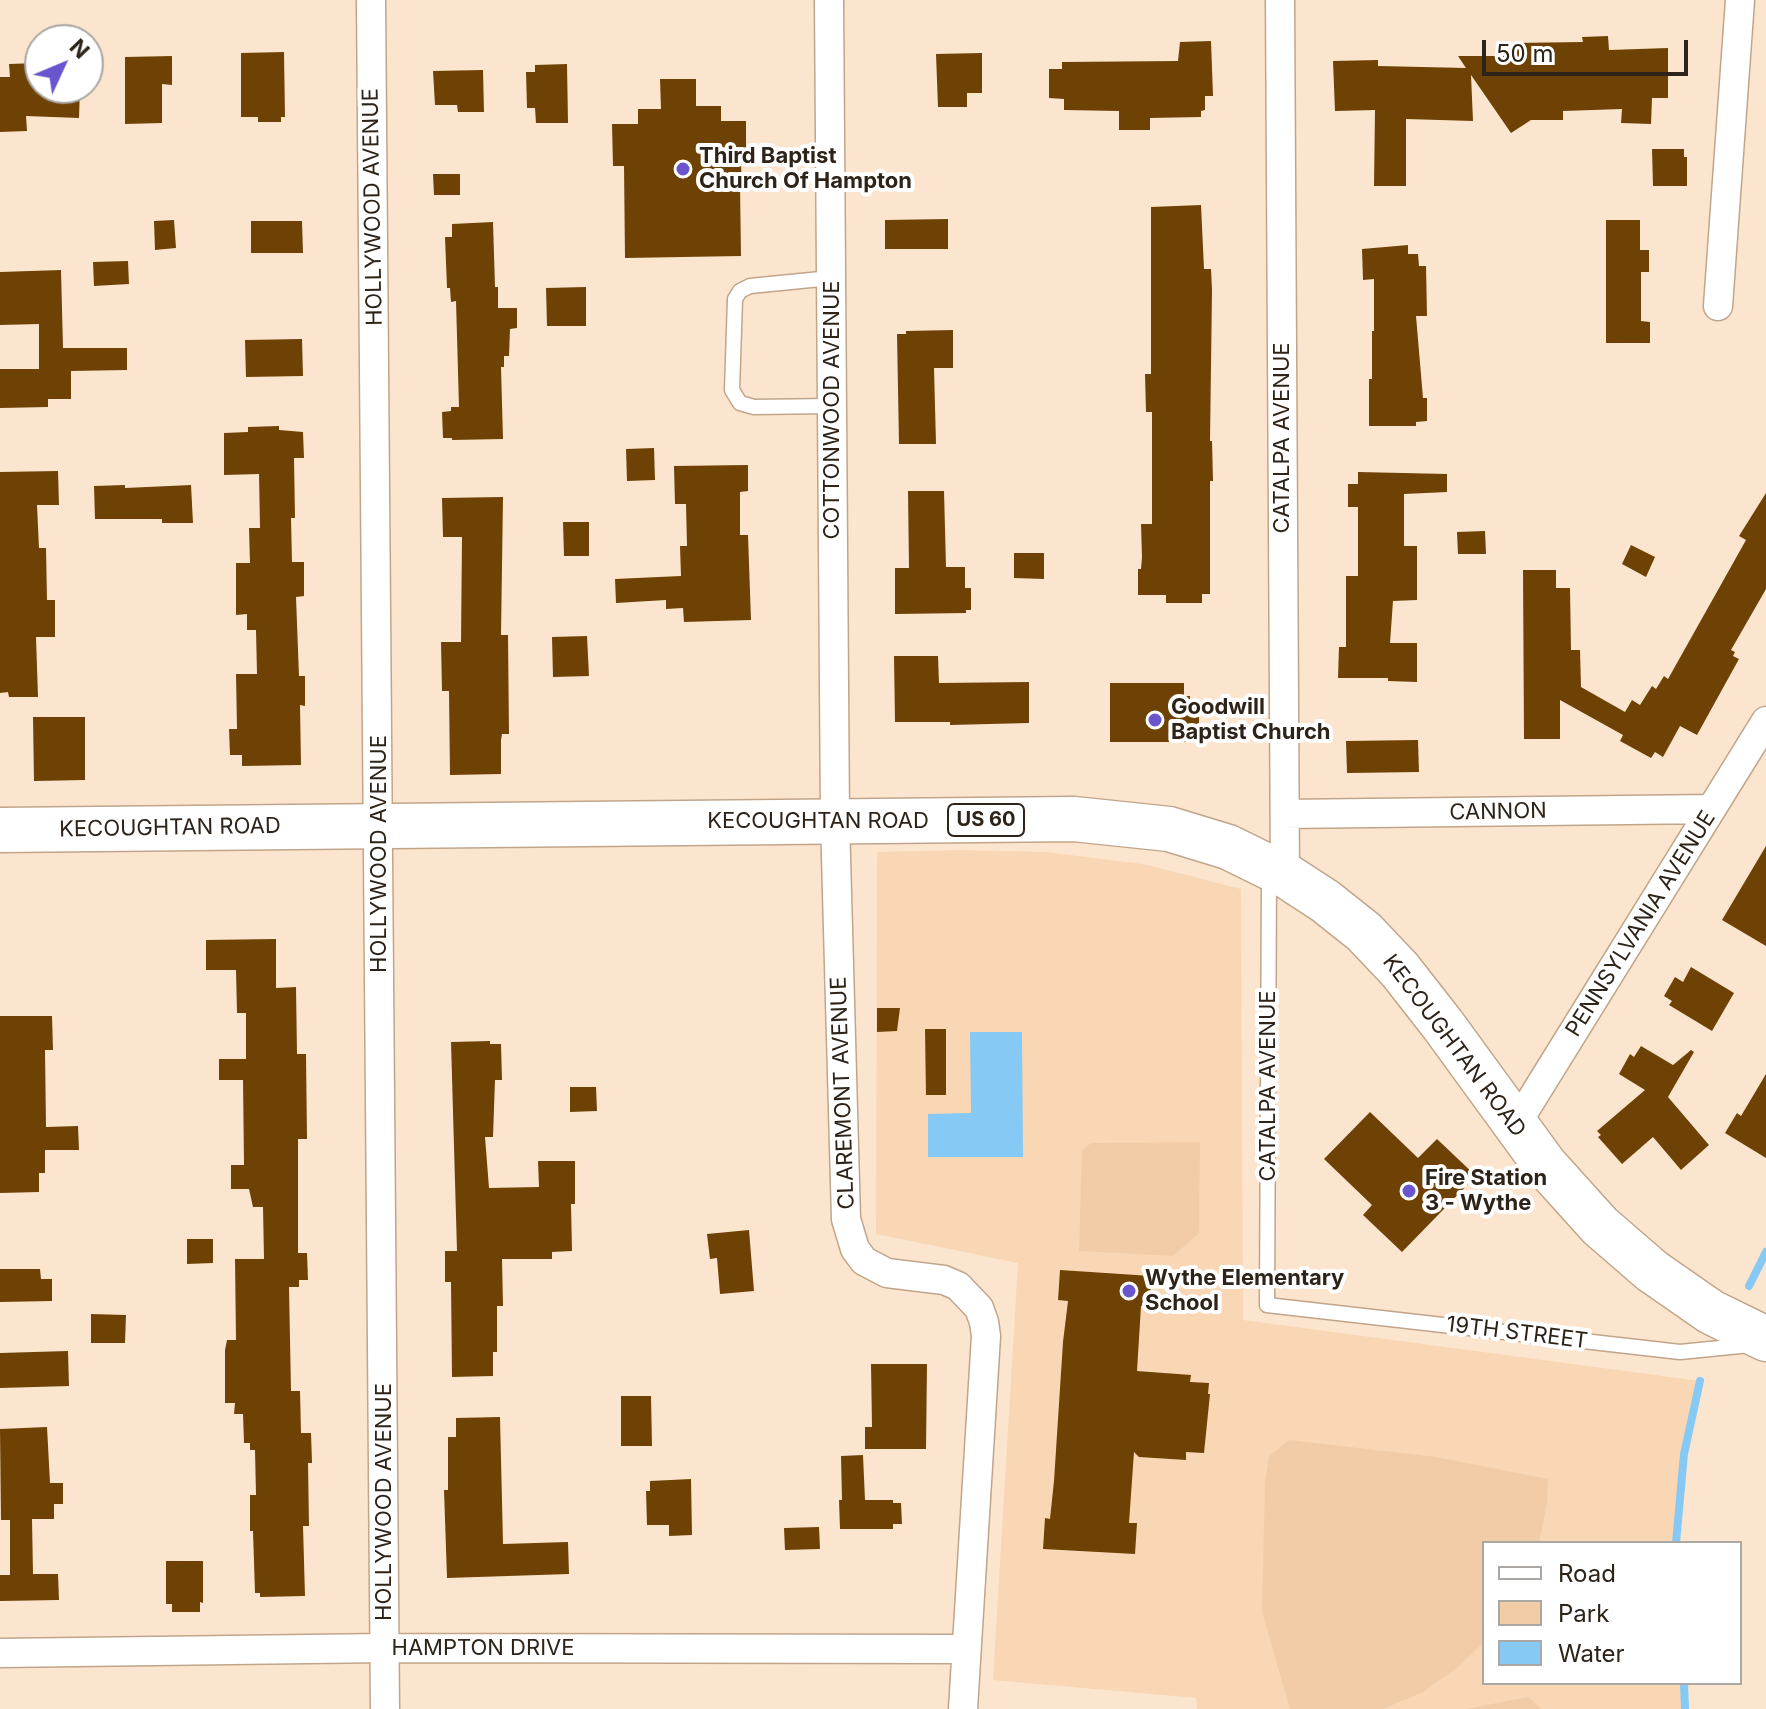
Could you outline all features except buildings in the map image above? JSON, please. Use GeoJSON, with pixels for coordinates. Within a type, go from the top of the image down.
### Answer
{"type":"FeatureCollection","features":[{"type":"Feature","properties":{"kind":"main road","name":"KECOUGHTAN ROAD"},"geometry":{"type":"LineString","coordinates":[[0,830],[1074,819],[1169,829],[1228,847],[1277,871],[1325,901],[1364,932],[1400,970],[1515,1126],[1558,1181],[1589,1214],[1652,1271],[1711,1312],[1766,1342]]}},
{"type":"Feature","properties":{"kind":"street","name":"HOLLYWOOD AVENUE"},"geometry":{"type":"LineString","coordinates":[[371,0],[385,1709]]}},
{"type":"Feature","properties":{"kind":"street","name":"COTTONWOOD AVENUE"},"geometry":{"type":"LineString","coordinates":[[829,0],[835,820]]}},
{"type":"Feature","properties":{"kind":"street","name":"CATALPA AVENUE"},"geometry":{"type":"LineString","coordinates":[[1277,871],[1285,814],[1280,0]]}},
{"type":"Feature","properties":{"kind":"street"},"geometry":{"type":"LineString","coordinates":[[1718,306],[1740,0]]}},
{"type":"Feature","properties":{"kind":"street","name":"PENNSYLVANIA AVENUE"},"geometry":{"type":"LineString","coordinates":[[1515,1126],[1766,721]]}},
{"type":"Feature","properties":{"kind":"street","name":"CANNON"},"geometry":{"type":"LineString","coordinates":[[1285,814],[1711,809]]}},
{"type":"Feature","properties":{"kind":"street","name":"CLAREMONT AVENUE"},"geometry":{"type":"LineString","coordinates":[[835,820],[846,1219],[849,1236],[855,1249],[876,1269],[944,1280],[958,1286],[979,1308],[984,1322],[986,1336],[963,1709]]}},
{"type":"Feature","properties":{"kind":"street","name":"HAMPTON DRIVE"},"geometry":{"type":"LineString","coordinates":[[0,1653],[385,1648],[966,1649]]}},
{"type":"Feature","properties":{"kind":"lane"},"geometry":{"type":"LineString","coordinates":[[831,278],[750,286],[740,291],[735,299],[732,390],[740,403],[754,407],[832,406]]}},
{"type":"Feature","properties":{"kind":"lane","name":"CATALPA AVENUE"},"geometry":{"type":"LineString","coordinates":[[1267,1305],[1277,871]]}},
{"type":"Feature","properties":{"kind":"lane","name":"19TH STREET"},"geometry":{"type":"LineString","coordinates":[[1267,1305],[1680,1352],[1766,1342]]}},
{"type":"Feature","properties":{"kind":"shaded area","name":"Wythe Elementary School"},"geometry":{"type":"Polygon","coordinates":[[[877,852],[1045,852],[1143,864],[1241,889],[1243,1320],[1700,1381],[1684,1454],[1676,1541],[1482,1541],[1482,1685],[1684,1685],[1685,1709],[1197,1709],[1196,1698],[993,1680],[1018,1263],[876,1234],[877,852]]]}},
{"type":"Feature","properties":{"kind":"green space"},"geometry":{"type":"Polygon","coordinates":[[[1200,1142],[1199,1233],[1173,1256],[1079,1251],[1082,1151],[1091,1143],[1200,1142]]]}},
{"type":"Feature","properties":{"kind":"green space"},"geometry":{"type":"Polygon","coordinates":[[[1289,1440],[1436,1457],[1548,1479],[1539,1541],[1482,1541],[1482,1644],[1458,1667],[1423,1692],[1383,1709],[1290,1709],[1262,1612],[1265,1481],[1269,1456],[1289,1440]]]}},
{"type":"Feature","properties":{"kind":"green space"},"geometry":{"type":"Polygon","coordinates":[[[1528,1697],[1542,1709],[1466,1709],[1528,1697]]]}},
{"type":"Feature","properties":{"kind":"water"},"geometry":{"type":"Polygon","coordinates":[[[970,1032],[1022,1032],[1023,1157],[928,1157],[928,1114],[971,1113],[970,1032]]]}},
{"type":"Feature","properties":{"kind":"waterway"},"geometry":{"type":"LineString","coordinates":[[1749,1286],[1766,1252]]}},
{"type":"Feature","properties":{"kind":"waterway"},"geometry":{"type":"LineString","coordinates":[[1676,1541],[1684,1454],[1700,1381]]}},
{"type":"Feature","properties":{"kind":"waterway"},"geometry":{"type":"LineString","coordinates":[[1684,1685],[1685,1709]]}},
{"type":"Feature","properties":{"kind":"place","name":"Third Baptist Church Of Hampton"},"geometry":{"type":"Point","coordinates":[683,169]}},
{"type":"Feature","properties":{"kind":"place","name":"Goodwill Baptist Church"},"geometry":{"type":"Point","coordinates":[1155,720]}},
{"type":"Feature","properties":{"kind":"place","name":"Fire Station 3 - Wythe"},"geometry":{"type":"Point","coordinates":[1409,1191]}},
{"type":"Feature","properties":{"kind":"place","name":"Wythe Elementary School"},"geometry":{"type":"Point","coordinates":[1129,1291]}}]}
